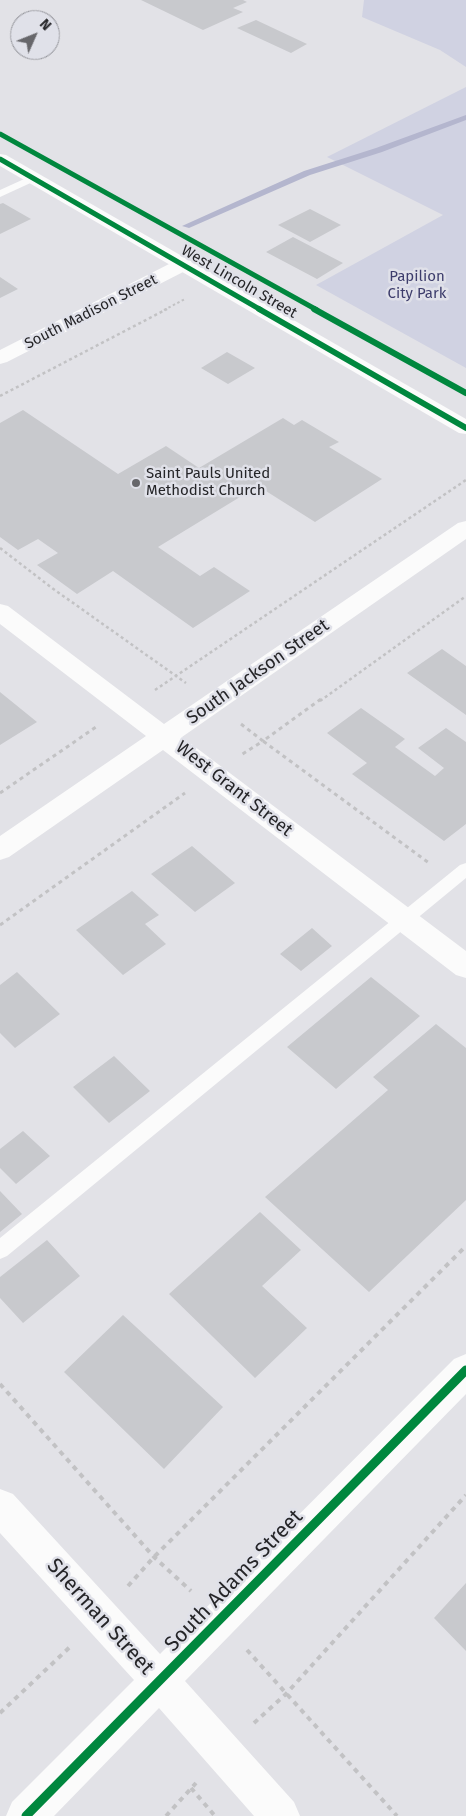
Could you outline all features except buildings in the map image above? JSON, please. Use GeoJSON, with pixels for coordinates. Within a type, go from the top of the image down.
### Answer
{"type":"FeatureCollection","features":[{"type":"Feature","properties":{"kind":"street","name":"West Lincoln Street"},"geometry":{"type":"LineString","coordinates":[[0,159],[466,428]]}},
{"type":"Feature","properties":{"kind":"street","name":"South Madison Street"},"geometry":{"type":"LineString","coordinates":[[0,358],[182,265]]}},
{"type":"Feature","properties":{"kind":"street","name":"South Jackson Street"},"geometry":{"type":"LineString","coordinates":[[0,850],[466,528]]}},
{"type":"Feature","properties":{"kind":"street","name":"West Grant Street"},"geometry":{"type":"LineString","coordinates":[[0,612],[466,967]]}},
{"type":"Feature","properties":{"kind":"street","name":"South Adams Street"},"geometry":{"type":"LineString","coordinates":[[26,1816],[466,1370]]}},
{"type":"Feature","properties":{"kind":"street","name":"Sherman Street"},"geometry":{"type":"LineString","coordinates":[[0,1507],[224,1751],[280,1816]]}},
{"type":"Feature","properties":{"kind":"lane"},"geometry":{"type":"LineString","coordinates":[[0,194],[33,178]]}},
{"type":"Feature","properties":{"kind":"lane"},"geometry":{"type":"LineString","coordinates":[[0,1250],[466,869]]}},
{"type":"Feature","properties":{"kind":"path"},"geometry":{"type":"LineString","coordinates":[[0,396],[186,299]]}},
{"type":"Feature","properties":{"kind":"path"},"geometry":{"type":"LineString","coordinates":[[0,793],[466,480]]}},
{"type":"Feature","properties":{"kind":"path"},"geometry":{"type":"LineString","coordinates":[[0,548],[52,588],[213,702],[263,741],[453,880]]}},
{"type":"Feature","properties":{"kind":"path"},"geometry":{"type":"LineString","coordinates":[[0,925],[466,596]]}},
{"type":"Feature","properties":{"kind":"path"},"geometry":{"type":"LineString","coordinates":[[154,1557],[466,1246]]}},
{"type":"Feature","properties":{"kind":"path"},"geometry":{"type":"LineString","coordinates":[[166,1816],[224,1751],[286,1694],[466,1495]]}},
{"type":"Feature","properties":{"kind":"path"},"geometry":{"type":"LineString","coordinates":[[192,1788],[215,1816]]}},
{"type":"Feature","properties":{"kind":"green space"},"geometry":{"type":"Polygon","coordinates":[[[364,0],[466,0],[466,67],[440,50],[362,17],[364,0]]]}},
{"type":"Feature","properties":{"kind":"green space","name":"Papilion City Park"},"geometry":{"type":"Polygon","coordinates":[[[466,87],[466,368],[316,285],[443,215],[327,157],[466,87]]]}},
{"type":"Feature","properties":{"kind":"waterway"},"geometry":{"type":"LineString","coordinates":[[186,226],[307,173],[379,150],[466,117]]}},
{"type":"Feature","properties":{"kind":"cycle path"},"geometry":{"type":"LineString","coordinates":[[0,134],[466,393]]}},
{"type":"Feature","properties":{"kind":"cycle path"},"geometry":{"type":"LineString","coordinates":[[0,159],[466,428]]}},
{"type":"Feature","properties":{"kind":"cycle path"},"geometry":{"type":"LineString","coordinates":[[26,1816],[466,1370]]}},
{"type":"Feature","properties":{"kind":"place","name":"Saint Pauls United Methodist Church"},"geometry":{"type":"Point","coordinates":[136,483]}}]}
